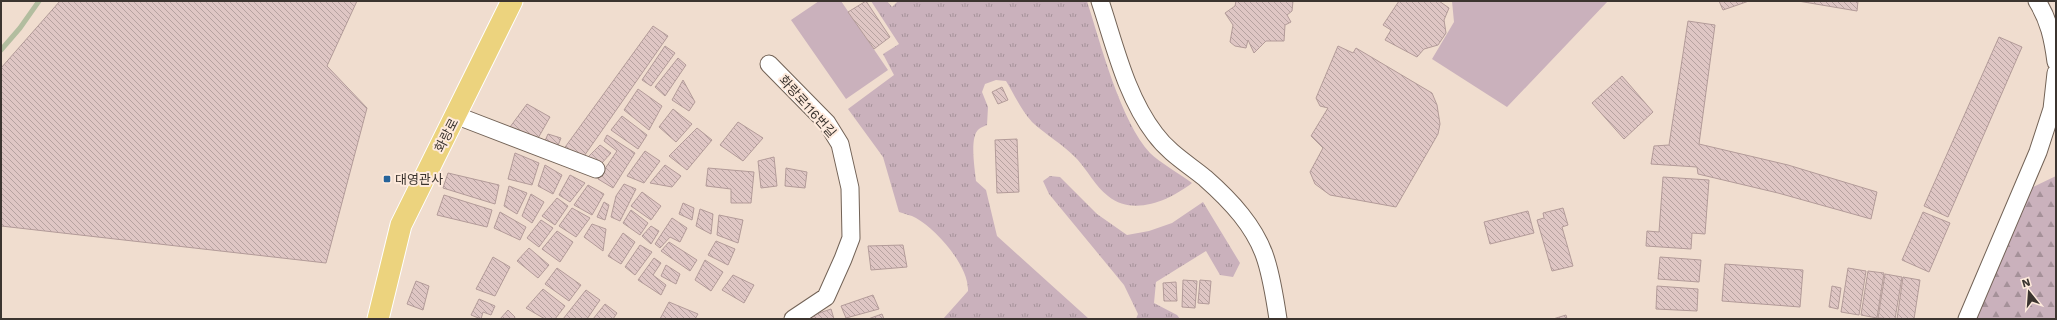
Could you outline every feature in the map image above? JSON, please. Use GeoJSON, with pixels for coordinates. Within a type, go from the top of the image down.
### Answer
{"type":"FeatureCollection","features":[{"type":"Feature","properties":{"kind":"main road","name":"화랑로"},"geometry":{"type":"LineString","coordinates":[[378,319],[401,225],[512,1]]}},
{"type":"Feature","properties":{"kind":"street"},"geometry":{"type":"LineString","coordinates":[[1100,1],[1125,78],[1133,97],[1155,134],[1166,147],[1225,196],[1239,212],[1255,238],[1266,258],[1278,319]]}},
{"type":"Feature","properties":{"kind":"street"},"geometry":{"type":"LineString","coordinates":[[2037,1],[2046,14],[2053,40],[2056,62]]}},
{"type":"Feature","properties":{"kind":"street","name":"화랑로116번길"},"geometry":{"type":"LineString","coordinates":[[769,64],[827,123],[840,144],[850,188],[851,238],[843,259],[826,297],[793,319]]}},
{"type":"Feature","properties":{"kind":"street"},"geometry":{"type":"LineString","coordinates":[[1967,319],[2038,152],[2052,109],[2056,73]]}},
{"type":"Feature","properties":{"kind":"street"},"geometry":{"type":"LineString","coordinates":[[456,115],[596,169]]}},
{"type":"Feature","properties":{"kind":"green space"},"geometry":{"type":"Polygon","coordinates":[[[819,1],[841,1],[888,70],[846,99],[791,20],[819,1]]]}},
{"type":"Feature","properties":{"kind":"green space"},"geometry":{"type":"Polygon","coordinates":[[[871,1],[887,1],[892,7],[898,1],[1087,1],[1112,81],[1130,122],[1140,140],[1154,157],[1192,183],[1173,195],[1152,204],[1140,206],[1118,202],[1099,188],[1072,154],[1032,122],[1021,107],[1006,81],[996,80],[985,84],[982,92],[988,107],[987,125],[980,128],[976,133],[973,154],[976,181],[986,190],[997,236],[1089,319],[943,319],[968,291],[967,281],[963,271],[958,260],[933,231],[916,218],[899,212],[883,157],[848,109],[894,75],[883,54],[899,44],[871,1]]]}},
{"type":"Feature","properties":{"kind":"green space"},"geometry":{"type":"Polygon","coordinates":[[[1452,1],[1608,1],[1507,107],[1432,59],[1454,22],[1452,1]]]}},
{"type":"Feature","properties":{"kind":"green space"},"geometry":{"type":"Polygon","coordinates":[[[1050,176],[1060,177],[1097,214],[1127,235],[1149,231],[1172,223],[1203,202],[1240,263],[1233,277],[1220,275],[1206,251],[1156,282],[1154,303],[1177,315],[1180,319],[1136,319],[1138,314],[1124,285],[1049,194],[1043,181],[1050,176]]]}},
{"type":"Feature","properties":{"kind":"green space"},"geometry":{"type":"Polygon","coordinates":[[[2056,176],[2056,319],[1976,319],[2031,188],[2056,176]]]}},
{"type":"Feature","properties":{"kind":"building"},"geometry":{"type":"Polygon","coordinates":[[[60,1],[357,1],[327,66],[367,108],[326,263],[1,226],[1,68],[60,1]]]}},
{"type":"Feature","properties":{"kind":"building"},"geometry":{"type":"Polygon","coordinates":[[[866,1],[890,37],[874,49],[848,12],[866,1]]]}},
{"type":"Feature","properties":{"kind":"building"},"geometry":{"type":"Polygon","coordinates":[[[1236,1],[1293,1],[1292,11],[1287,15],[1291,22],[1285,25],[1284,41],[1266,41],[1254,53],[1248,40],[1246,48],[1235,46],[1230,42],[1233,25],[1225,13],[1235,6],[1236,1]]]}},
{"type":"Feature","properties":{"kind":"building"},"geometry":{"type":"Polygon","coordinates":[[[1399,1],[1439,1],[1449,8],[1444,20],[1446,33],[1438,45],[1424,49],[1417,57],[1385,40],[1391,30],[1383,25],[1399,1]]]}},
{"type":"Feature","properties":{"kind":"building"},"geometry":{"type":"Polygon","coordinates":[[[1719,1],[1749,1],[1723,10],[1719,1]]]}},
{"type":"Feature","properties":{"kind":"building"},"geometry":{"type":"Polygon","coordinates":[[[1798,1],[1858,1],[1857,11],[1798,1]]]}},
{"type":"Feature","properties":{"kind":"building"},"geometry":{"type":"Polygon","coordinates":[[[1688,21],[1715,25],[1699,144],[1788,165],[1877,192],[1871,219],[1778,193],[1698,174],[1697,167],[1651,164],[1654,146],[1669,145],[1688,21]]]}},
{"type":"Feature","properties":{"kind":"building"},"geometry":{"type":"Polygon","coordinates":[[[653,26],[668,36],[582,159],[563,150],[653,26]]]}},
{"type":"Feature","properties":{"kind":"building"},"geometry":{"type":"Polygon","coordinates":[[[1999,37],[2022,47],[1948,217],[1924,206],[1999,37]]]}},
{"type":"Feature","properties":{"kind":"building"},"geometry":{"type":"Polygon","coordinates":[[[665,46],[675,53],[651,86],[642,80],[665,46]]]}},
{"type":"Feature","properties":{"kind":"building"},"geometry":{"type":"Polygon","coordinates":[[[1338,46],[1353,53],[1356,48],[1432,93],[1437,105],[1440,124],[1438,134],[1396,207],[1330,195],[1315,184],[1310,172],[1323,148],[1311,136],[1328,108],[1320,106],[1316,98],[1338,46]]]}},
{"type":"Feature","properties":{"kind":"building"},"geometry":{"type":"Polygon","coordinates":[[[678,58],[686,65],[665,96],[655,87],[678,58]]]}},
{"type":"Feature","properties":{"kind":"building"},"geometry":{"type":"Polygon","coordinates":[[[1622,76],[1653,112],[1624,139],[1592,103],[1622,76]]]}},
{"type":"Feature","properties":{"kind":"building"},"geometry":{"type":"Polygon","coordinates":[[[683,80],[695,102],[689,111],[672,100],[683,80]]]}},
{"type":"Feature","properties":{"kind":"building"},"geometry":{"type":"Polygon","coordinates":[[[1002,87],[1008,100],[998,104],[992,92],[1002,87]]]}},
{"type":"Feature","properties":{"kind":"building"},"geometry":{"type":"Polygon","coordinates":[[[638,89],[662,106],[649,130],[624,110],[638,89]]]}},
{"type":"Feature","properties":{"kind":"building"},"geometry":{"type":"Polygon","coordinates":[[[527,104],[550,117],[537,140],[510,127],[527,104]]]}},
{"type":"Feature","properties":{"kind":"building"},"geometry":{"type":"Polygon","coordinates":[[[673,109],[692,124],[676,142],[659,127],[673,109]]]}},
{"type":"Feature","properties":{"kind":"building"},"geometry":{"type":"Polygon","coordinates":[[[622,116],[647,135],[638,149],[611,130],[622,116]]]}},
{"type":"Feature","properties":{"kind":"building"},"geometry":{"type":"Polygon","coordinates":[[[738,122],[763,138],[743,161],[720,145],[738,122]]]}},
{"type":"Feature","properties":{"kind":"building"},"geometry":{"type":"Polygon","coordinates":[[[697,128],[712,140],[687,170],[669,156],[697,128]]]}},
{"type":"Feature","properties":{"kind":"building"},"geometry":{"type":"Polygon","coordinates":[[[548,134],[561,138],[557,148],[544,143],[548,134]]]}},
{"type":"Feature","properties":{"kind":"building"},"geometry":{"type":"Polygon","coordinates":[[[607,135],[635,153],[613,188],[598,179],[617,151],[604,141],[607,135]]]}},
{"type":"Feature","properties":{"kind":"building"},"geometry":{"type":"Polygon","coordinates":[[[1017,139],[1019,192],[997,193],[995,140],[1017,139]]]}},
{"type":"Feature","properties":{"kind":"building"},"geometry":{"type":"Polygon","coordinates":[[[600,145],[611,153],[601,164],[588,157],[600,145]]]}},
{"type":"Feature","properties":{"kind":"building"},"geometry":{"type":"Polygon","coordinates":[[[645,151],[660,161],[644,183],[627,176],[645,151]]]}},
{"type":"Feature","properties":{"kind":"building"},"geometry":{"type":"Polygon","coordinates":[[[515,153],[539,163],[532,185],[508,179],[515,153]]]}},
{"type":"Feature","properties":{"kind":"building"},"geometry":{"type":"Polygon","coordinates":[[[774,157],[777,186],[761,188],[758,161],[774,157]]]}},
{"type":"Feature","properties":{"kind":"building"},"geometry":{"type":"Polygon","coordinates":[[[545,165],[562,175],[553,194],[538,186],[545,165]]]}},
{"type":"Feature","properties":{"kind":"building"},"geometry":{"type":"Polygon","coordinates":[[[665,165],[681,176],[672,187],[650,183],[665,165]]]}},
{"type":"Feature","properties":{"kind":"building"},"geometry":{"type":"Polygon","coordinates":[[[708,168],[754,172],[751,203],[731,203],[731,189],[706,186],[708,168]]]}},
{"type":"Feature","properties":{"kind":"building"},"geometry":{"type":"Polygon","coordinates":[[[786,168],[807,172],[805,188],[785,186],[786,168]]]}},
{"type":"Feature","properties":{"kind":"building"},"geometry":{"type":"Polygon","coordinates":[[[448,173],[499,185],[495,204],[443,188],[448,173]]]}},
{"type":"Feature","properties":{"kind":"building"},"geometry":{"type":"Polygon","coordinates":[[[570,175],[585,183],[570,202],[559,195],[570,175]]]}},
{"type":"Feature","properties":{"kind":"building"},"geometry":{"type":"Polygon","coordinates":[[[1663,177],[1709,180],[1705,234],[1692,233],[1691,249],[1646,246],[1647,231],[1659,232],[1663,177]]]}},
{"type":"Feature","properties":{"kind":"building"},"geometry":{"type":"Polygon","coordinates":[[[624,184],[636,189],[620,221],[611,217],[616,196],[624,184]]]}},
{"type":"Feature","properties":{"kind":"building"},"geometry":{"type":"Polygon","coordinates":[[[588,185],[604,194],[592,215],[574,205],[588,185]]]}},
{"type":"Feature","properties":{"kind":"building"},"geometry":{"type":"Polygon","coordinates":[[[509,186],[527,193],[517,214],[504,206],[509,186]]]}},
{"type":"Feature","properties":{"kind":"building"},"geometry":{"type":"Polygon","coordinates":[[[642,192],[661,206],[651,220],[631,206],[642,192]]]}},
{"type":"Feature","properties":{"kind":"building"},"geometry":{"type":"Polygon","coordinates":[[[531,194],[544,202],[532,223],[522,216],[531,194]]]}},
{"type":"Feature","properties":{"kind":"building"},"geometry":{"type":"Polygon","coordinates":[[[444,195],[492,210],[487,227],[437,215],[444,195]]]}},
{"type":"Feature","properties":{"kind":"building"},"geometry":{"type":"Polygon","coordinates":[[[557,198],[568,206],[555,225],[542,216],[557,198]]]}},
{"type":"Feature","properties":{"kind":"building"},"geometry":{"type":"Polygon","coordinates":[[[604,202],[609,205],[605,220],[597,217],[604,202]]]}},
{"type":"Feature","properties":{"kind":"building"},"geometry":{"type":"Polygon","coordinates":[[[683,203],[694,208],[692,220],[679,214],[683,203]]]}},
{"type":"Feature","properties":{"kind":"building"},"geometry":{"type":"Polygon","coordinates":[[[572,208],[590,218],[576,237],[559,226],[572,208]]]}},
{"type":"Feature","properties":{"kind":"building"},"geometry":{"type":"Polygon","coordinates":[[[1563,208],[1568,225],[1562,227],[1573,266],[1552,271],[1537,220],[1544,218],[1543,213],[1563,208]]]}},
{"type":"Feature","properties":{"kind":"building"},"geometry":{"type":"Polygon","coordinates":[[[700,209],[713,214],[711,234],[696,226],[700,209]]]}},
{"type":"Feature","properties":{"kind":"building"},"geometry":{"type":"Polygon","coordinates":[[[631,210],[648,223],[640,235],[623,223],[631,210]]]}},
{"type":"Feature","properties":{"kind":"building"},"geometry":{"type":"Polygon","coordinates":[[[1528,211],[1534,233],[1490,244],[1484,222],[1528,211]]]}},
{"type":"Feature","properties":{"kind":"building"},"geometry":{"type":"Polygon","coordinates":[[[500,212],[526,227],[520,240],[494,228],[500,212]]]}},
{"type":"Feature","properties":{"kind":"building"},"geometry":{"type":"Polygon","coordinates":[[[1923,212],[1950,223],[1929,272],[1902,260],[1923,212]]]}},
{"type":"Feature","properties":{"kind":"building"},"geometry":{"type":"Polygon","coordinates":[[[719,215],[743,220],[738,243],[717,235],[719,215]]]}},
{"type":"Feature","properties":{"kind":"building"},"geometry":{"type":"Polygon","coordinates":[[[672,218],[687,228],[680,242],[670,237],[660,248],[655,244],[672,218]]]}},
{"type":"Feature","properties":{"kind":"building"},"geometry":{"type":"Polygon","coordinates":[[[541,220],[553,228],[539,247],[527,238],[541,220]]]}},
{"type":"Feature","properties":{"kind":"building"},"geometry":{"type":"Polygon","coordinates":[[[592,224],[606,229],[603,251],[584,237],[592,224]]]}},
{"type":"Feature","properties":{"kind":"building"},"geometry":{"type":"Polygon","coordinates":[[[651,226],[659,231],[651,244],[642,236],[651,226]]]}},
{"type":"Feature","properties":{"kind":"building"},"geometry":{"type":"Polygon","coordinates":[[[557,231],[573,242],[560,262],[542,249],[557,231]]]}},
{"type":"Feature","properties":{"kind":"building"},"geometry":{"type":"Polygon","coordinates":[[[623,233],[635,242],[621,264],[608,256],[623,233]]]}},
{"type":"Feature","properties":{"kind":"building"},"geometry":{"type":"Polygon","coordinates":[[[716,241],[735,249],[728,265],[708,255],[716,241]]]}},
{"type":"Feature","properties":{"kind":"building"},"geometry":{"type":"Polygon","coordinates":[[[669,242],[697,260],[690,271],[661,251],[669,242]]]}},
{"type":"Feature","properties":{"kind":"building"},"geometry":{"type":"Polygon","coordinates":[[[640,245],[652,252],[635,275],[625,267],[640,245]]]}},
{"type":"Feature","properties":{"kind":"building"},"geometry":{"type":"Polygon","coordinates":[[[903,245],[907,267],[871,270],[868,246],[903,245]]]}},
{"type":"Feature","properties":{"kind":"building"},"geometry":{"type":"Polygon","coordinates":[[[529,248],[549,265],[538,278],[517,261],[529,248]]]}},
{"type":"Feature","properties":{"kind":"building"},"geometry":{"type":"Polygon","coordinates":[[[493,257],[510,267],[495,296],[476,289],[493,257]]]}},
{"type":"Feature","properties":{"kind":"building"},"geometry":{"type":"Polygon","coordinates":[[[1660,257],[1701,260],[1699,282],[1658,279],[1660,257]]]}},
{"type":"Feature","properties":{"kind":"building"},"geometry":{"type":"Polygon","coordinates":[[[654,258],[661,263],[653,275],[666,285],[661,295],[638,280],[654,258]]]}},
{"type":"Feature","properties":{"kind":"building"},"geometry":{"type":"Polygon","coordinates":[[[705,260],[723,272],[711,291],[695,280],[705,260]]]}},
{"type":"Feature","properties":{"kind":"building"},"geometry":{"type":"Polygon","coordinates":[[[1725,264],[1803,270],[1800,307],[1722,301],[1725,264]]]}},
{"type":"Feature","properties":{"kind":"building"},"geometry":{"type":"Polygon","coordinates":[[[666,265],[680,274],[676,284],[661,276],[666,265]]]}},
{"type":"Feature","properties":{"kind":"building"},"geometry":{"type":"Polygon","coordinates":[[[557,268],[581,285],[569,301],[545,284],[557,268]]]}},
{"type":"Feature","properties":{"kind":"building"},"geometry":{"type":"Polygon","coordinates":[[[1848,268],[1866,271],[1859,315],[1841,312],[1848,268]]]}},
{"type":"Feature","properties":{"kind":"building"},"geometry":{"type":"Polygon","coordinates":[[[1868,271],[1884,273],[1877,318],[1861,315],[1868,271]]]}},
{"type":"Feature","properties":{"kind":"building"},"geometry":{"type":"Polygon","coordinates":[[[1885,274],[1902,277],[1895,319],[1878,318],[1885,274]]]}},
{"type":"Feature","properties":{"kind":"building"},"geometry":{"type":"Polygon","coordinates":[[[733,275],[754,285],[744,303],[722,290],[733,275]]]}},
{"type":"Feature","properties":{"kind":"building"},"geometry":{"type":"Polygon","coordinates":[[[1903,277],[1920,280],[1914,319],[1897,319],[1903,277]]]}},
{"type":"Feature","properties":{"kind":"building"},"geometry":{"type":"Polygon","coordinates":[[[1183,280],[1197,281],[1195,308],[1182,307],[1183,280]]]}},
{"type":"Feature","properties":{"kind":"building"},"geometry":{"type":"Polygon","coordinates":[[[1200,280],[1211,281],[1209,304],[1198,303],[1200,280]]]}},
{"type":"Feature","properties":{"kind":"building"},"geometry":{"type":"Polygon","coordinates":[[[416,281],[429,286],[423,310],[407,304],[416,281]]]}},
{"type":"Feature","properties":{"kind":"building"},"geometry":{"type":"Polygon","coordinates":[[[1176,282],[1177,301],[1164,301],[1163,283],[1176,282]]]}},
{"type":"Feature","properties":{"kind":"building"},"geometry":{"type":"Polygon","coordinates":[[[1657,286],[1698,289],[1697,311],[1656,309],[1657,286]]]}},
{"type":"Feature","properties":{"kind":"building"},"geometry":{"type":"Polygon","coordinates":[[[1832,286],[1841,288],[1838,309],[1829,307],[1832,286]]]}},
{"type":"Feature","properties":{"kind":"building"},"geometry":{"type":"Polygon","coordinates":[[[543,289],[565,306],[555,319],[545,319],[526,308],[543,289]]]}},
{"type":"Feature","properties":{"kind":"building"},"geometry":{"type":"Polygon","coordinates":[[[586,290],[600,300],[587,319],[563,319],[586,290]]]}},
{"type":"Feature","properties":{"kind":"building"},"geometry":{"type":"Polygon","coordinates":[[[873,295],[879,309],[846,318],[841,306],[873,295]]]}},
{"type":"Feature","properties":{"kind":"building"},"geometry":{"type":"Polygon","coordinates":[[[479,299],[495,306],[491,315],[483,312],[481,319],[471,315],[479,299]]]}},
{"type":"Feature","properties":{"kind":"building"},"geometry":{"type":"Polygon","coordinates":[[[669,302],[698,314],[695,319],[660,319],[669,302]]]}},
{"type":"Feature","properties":{"kind":"building"},"geometry":{"type":"Polygon","coordinates":[[[605,304],[617,313],[613,319],[593,319],[605,304]]]}},
{"type":"Feature","properties":{"kind":"building"},"geometry":{"type":"Polygon","coordinates":[[[831,309],[834,319],[802,319],[831,309]]]}},
{"type":"Feature","properties":{"kind":"building"},"geometry":{"type":"Polygon","coordinates":[[[508,310],[515,317],[514,319],[500,319],[508,310]]]}},
{"type":"Feature","properties":{"kind":"building"},"geometry":{"type":"Polygon","coordinates":[[[882,314],[884,319],[868,319],[882,314]]]}},
{"type":"Feature","properties":{"kind":"building"},"geometry":{"type":"Polygon","coordinates":[[[1566,315],[1567,319],[1553,319],[1566,315]]]}},
{"type":"Feature","properties":{"kind":"waterway"},"geometry":{"type":"LineString","coordinates":[[1,50],[20,28],[39,1]]}},
{"type":"Feature","properties":{"kind":"place","name":"대영관사"},"geometry":{"type":"Point","coordinates":[387,179]}}]}
